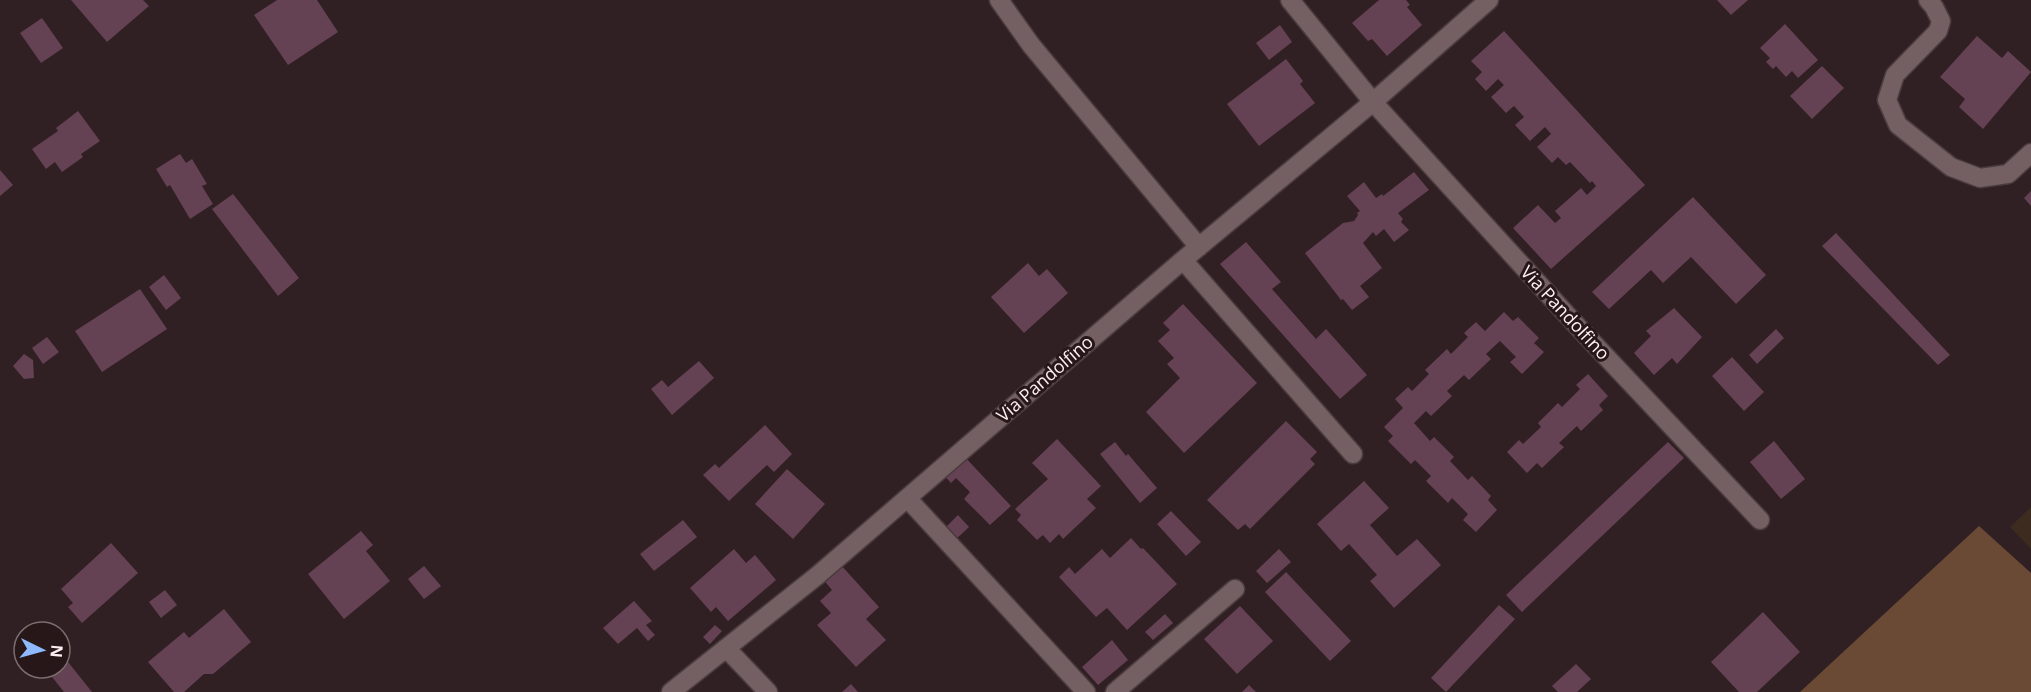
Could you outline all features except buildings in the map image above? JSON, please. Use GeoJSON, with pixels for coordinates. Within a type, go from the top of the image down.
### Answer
{"type":"FeatureCollection","features":[{"type":"Feature","properties":{"kind":"street"},"geometry":{"type":"LineString","coordinates":[[999,0],[1068,91],[1199,248]]}},
{"type":"Feature","properties":{"kind":"street","name":"Via Pandolfino"},"geometry":{"type":"LineString","coordinates":[[1290,0],[1373,102],[1579,328],[1760,520]]}},
{"type":"Feature","properties":{"kind":"street","name":"Via Pandolfino"},"geometry":{"type":"LineString","coordinates":[[671,692],[818,575],[1183,260],[1373,102],[1489,0]]}},
{"type":"Feature","properties":{"kind":"street"},"geometry":{"type":"LineString","coordinates":[[1928,0],[1941,21],[1938,31],[1895,75],[1887,100],[1898,125],[1951,168],[1980,178],[2008,174],[2031,153]]}},
{"type":"Feature","properties":{"kind":"street"},"geometry":{"type":"LineString","coordinates":[[1183,260],[1353,454]]}},
{"type":"Feature","properties":{"kind":"street"},"geometry":{"type":"LineString","coordinates":[[907,498],[1086,692]]}},
{"type":"Feature","properties":{"kind":"street"},"geometry":{"type":"LineString","coordinates":[[1114,692],[1235,589]]}},
{"type":"Feature","properties":{"kind":"street"},"geometry":{"type":"LineString","coordinates":[[726,648],[768,692]]}},
{"type":"Feature","properties":{"kind":"shaded area"},"geometry":{"type":"Polygon","coordinates":[[[2031,507],[2031,549],[2010,527],[2031,507]]]}},
{"type":"Feature","properties":{"kind":"shaded area"},"geometry":{"type":"Polygon","coordinates":[[[1979,526],[2031,573],[2031,692],[1800,692],[1979,526]]]}}]}
